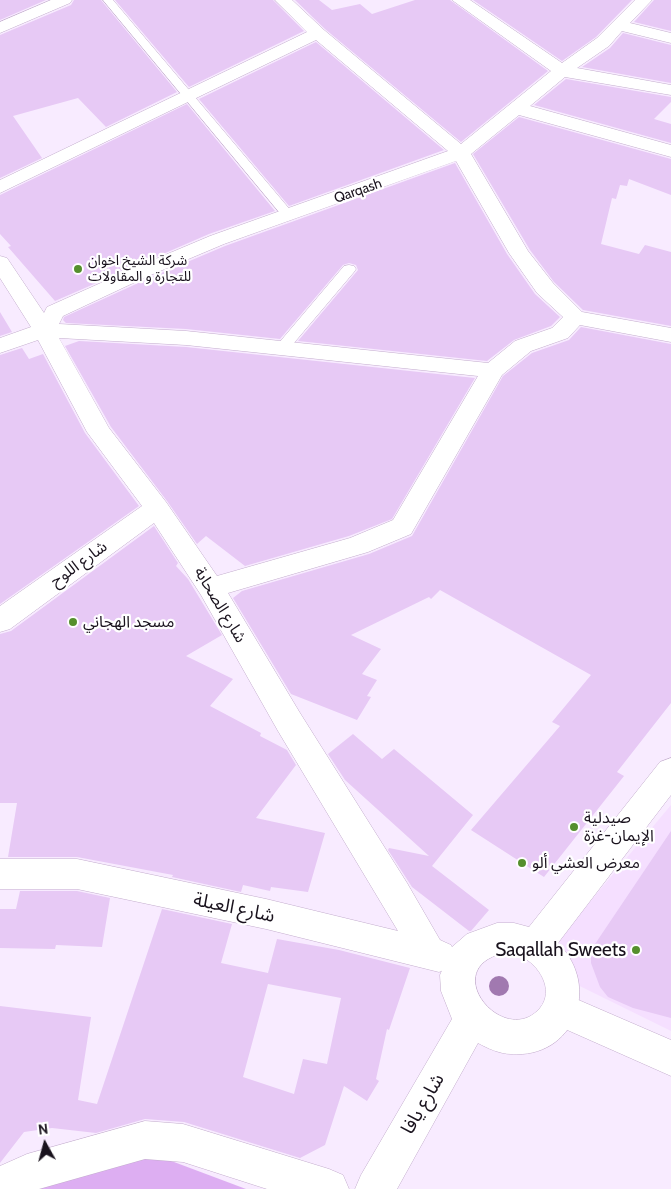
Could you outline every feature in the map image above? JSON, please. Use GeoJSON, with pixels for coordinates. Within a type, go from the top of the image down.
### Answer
{"type":"FeatureCollection","features":[{"type":"Feature","properties":{"kind":"street"},"geometry":{"type":"LineString","coordinates":[[0,28],[64,0]]}},
{"type":"Feature","properties":{"kind":"street"},"geometry":{"type":"LineString","coordinates":[[283,0],[318,33],[461,153],[519,253],[545,288],[575,317],[671,335]]}},
{"type":"Feature","properties":{"kind":"street"},"geometry":{"type":"LineString","coordinates":[[460,0],[562,71],[671,90]]}},
{"type":"Feature","properties":{"kind":"street","name":"Qarqash"},"geometry":{"type":"LineString","coordinates":[[44,330],[55,312],[217,240],[461,153],[562,71],[603,42],[643,0]]}},
{"type":"Feature","properties":{"kind":"street"},"geometry":{"type":"LineString","coordinates":[[620,26],[671,38]]}},
{"type":"Feature","properties":{"kind":"street"},"geometry":{"type":"LineString","coordinates":[[0,187],[188,94],[318,33]]}},
{"type":"Feature","properties":{"kind":"street"},"geometry":{"type":"LineString","coordinates":[[516,108],[671,151]]}},
{"type":"Feature","properties":{"kind":"street","name":"شارع الصحابة"},"geometry":{"type":"LineString","coordinates":[[0,262],[44,330],[99,432],[157,508],[212,588],[288,722],[395,894],[430,955]]}},
{"type":"Feature","properties":{"kind":"street"},"geometry":{"type":"LineString","coordinates":[[212,588],[359,545],[402,528],[492,371],[522,346],[560,333],[575,317]]}},
{"type":"Feature","properties":{"kind":"street"},"geometry":{"type":"LineString","coordinates":[[0,346],[44,330],[186,338],[492,371]]}},
{"type":"Feature","properties":{"kind":"street","name":"شارع اللوح"},"geometry":{"type":"LineString","coordinates":[[0,621],[157,508]]}},
{"type":"Feature","properties":{"kind":"street"},"geometry":{"type":"LineString","coordinates":[[536,946],[671,771]]}},
{"type":"Feature","properties":{"kind":"street","name":"شارع العيلة"},"geometry":{"type":"LineString","coordinates":[[0,874],[77,874],[266,914],[430,955],[466,957]]}},
{"type":"Feature","properties":{"kind":"street"},"geometry":{"type":"LineString","coordinates":[[497,939],[517,939],[536,946],[548,956],[557,968],[562,981],[563,996],[560,1009],[551,1023],[537,1033],[521,1038],[503,1036],[486,1030],[472,1019],[462,1004],[458,988],[460,972],[466,957],[480,945],[497,939]]}},
{"type":"Feature","properties":{"kind":"street"},"geometry":{"type":"LineString","coordinates":[[560,1009],[671,1058]]}},
{"type":"Feature","properties":{"kind":"street","name":"شارع يافا"},"geometry":{"type":"LineString","coordinates":[[375,1189],[472,1019]]}},
{"type":"Feature","properties":{"kind":"street"},"geometry":{"type":"LineString","coordinates":[[0,1186],[27,1173],[145,1140],[183,1143],[329,1189]]}},
{"type":"Feature","properties":{"kind":"lane"},"geometry":{"type":"LineString","coordinates":[[108,0],[288,215]]}},
{"type":"Feature","properties":{"kind":"lane"},"geometry":{"type":"LineString","coordinates":[[283,347],[349,269]]}},
{"type":"Feature","properties":{"kind":"shaded area"},"geometry":{"type":"Polygon","coordinates":[[[671,805],[671,1031],[537,965],[671,805]]]}},
{"type":"Feature","properties":{"kind":"shaded area"},"geometry":{"type":"Polygon","coordinates":[[[150,1153],[246,1189],[29,1189],[150,1153]]]}},
{"type":"Feature","properties":{"kind":"building"},"geometry":{"type":"Polygon","coordinates":[[[0,0],[46,0],[0,20],[0,0]]]}},
{"type":"Feature","properties":{"kind":"building"},"geometry":{"type":"Polygon","coordinates":[[[74,0],[101,0],[177,92],[106,127],[78,98],[13,116],[42,158],[0,178],[0,35],[71,5],[74,0]]]}},
{"type":"Feature","properties":{"kind":"building"},"geometry":{"type":"Polygon","coordinates":[[[115,0],[273,0],[304,31],[189,87],[115,0]]]}},
{"type":"Feature","properties":{"kind":"building"},"geometry":{"type":"Polygon","coordinates":[[[295,0],[319,0],[332,10],[360,4],[372,14],[415,0],[450,0],[548,71],[461,142],[325,29],[295,0]]]}},
{"type":"Feature","properties":{"kind":"building"},"geometry":{"type":"Polygon","coordinates":[[[473,0],[632,0],[596,37],[562,61],[473,0]]]}},
{"type":"Feature","properties":{"kind":"building"},"geometry":{"type":"Polygon","coordinates":[[[654,0],[671,0],[671,31],[634,22],[654,0]]]}},
{"type":"Feature","properties":{"kind":"building"},"geometry":{"type":"Polygon","coordinates":[[[623,33],[671,45],[671,83],[582,67],[610,48],[623,33]]]}},
{"type":"Feature","properties":{"kind":"building"},"geometry":{"type":"Polygon","coordinates":[[[316,42],[444,150],[289,206],[199,99],[316,42]]]}},
{"type":"Feature","properties":{"kind":"building"},"geometry":{"type":"Polygon","coordinates":[[[566,79],[671,97],[671,102],[654,119],[671,124],[671,143],[534,105],[566,79]]]}},
{"type":"Feature","properties":{"kind":"building"},"geometry":{"type":"Polygon","coordinates":[[[187,104],[275,211],[209,234],[55,301],[8,247],[11,246],[0,234],[0,195],[187,104]]]}},
{"type":"Feature","properties":{"kind":"building"},"geometry":{"type":"Polygon","coordinates":[[[519,117],[671,159],[671,195],[629,179],[627,186],[620,185],[616,199],[612,198],[601,244],[639,254],[645,245],[671,252],[671,326],[583,310],[554,282],[530,250],[473,154],[519,117]]]}},
{"type":"Feature","properties":{"kind":"building"},"geometry":{"type":"Polygon","coordinates":[[[455,163],[507,254],[535,294],[560,317],[551,326],[514,340],[487,361],[298,341],[358,270],[356,265],[349,263],[343,265],[280,339],[186,329],[66,323],[63,320],[64,317],[147,279],[225,246],[455,163]]]}},
{"type":"Feature","properties":{"kind":"building"},"geometry":{"type":"Polygon","coordinates":[[[0,312],[12,332],[0,336],[0,312]]]}},
{"type":"Feature","properties":{"kind":"building"},"geometry":{"type":"Polygon","coordinates":[[[581,327],[671,344],[671,703],[617,772],[624,776],[544,877],[471,830],[560,726],[552,722],[591,675],[440,590],[431,599],[429,597],[351,635],[381,649],[362,674],[377,680],[367,696],[371,697],[357,720],[291,694],[233,598],[242,591],[369,554],[412,536],[503,376],[532,353],[569,340],[581,327]]]}},
{"type":"Feature","properties":{"kind":"building"},"geometry":{"type":"Polygon","coordinates":[[[79,341],[186,347],[475,378],[392,519],[349,536],[245,566],[206,536],[197,544],[111,427],[65,346],[79,341]]]}},
{"type":"Feature","properties":{"kind":"building"},"geometry":{"type":"Polygon","coordinates":[[[22,348],[29,359],[43,354],[85,433],[139,506],[0,604],[0,355],[22,348]]]}},
{"type":"Feature","properties":{"kind":"building"},"geometry":{"type":"Polygon","coordinates":[[[154,526],[178,563],[176,566],[188,579],[222,635],[186,656],[233,679],[210,706],[261,733],[260,736],[287,750],[296,765],[256,818],[325,833],[308,892],[271,887],[270,891],[243,885],[241,892],[172,877],[173,875],[77,857],[8,857],[17,803],[0,803],[0,634],[11,631],[154,526]]]}},
{"type":"Feature","properties":{"kind":"building"},"geometry":{"type":"Polygon","coordinates":[[[353,734],[382,759],[394,749],[473,815],[432,866],[489,910],[471,931],[412,887],[388,850],[389,848],[429,856],[345,780],[328,754],[353,734]]]}},
{"type":"Feature","properties":{"kind":"building"},"geometry":{"type":"Polygon","coordinates":[[[671,831],[671,1018],[633,1008],[608,997],[600,987],[591,963],[591,950],[671,831]]]}},
{"type":"Feature","properties":{"kind":"building"},"geometry":{"type":"Polygon","coordinates":[[[20,891],[77,891],[110,898],[102,947],[56,945],[55,949],[0,948],[0,909],[16,909],[20,891]]]}},
{"type":"Feature","properties":{"kind":"building"},"geometry":{"type":"Polygon","coordinates":[[[162,909],[232,924],[221,963],[268,973],[277,939],[339,950],[410,968],[389,1030],[387,1029],[376,1079],[379,1081],[367,1101],[344,1086],[325,1145],[300,1158],[184,1122],[145,1119],[96,1133],[52,1128],[24,1132],[0,1163],[0,1006],[91,1017],[78,1100],[97,1104],[162,909]],[[268,984],[243,1077],[294,1094],[303,1059],[327,1064],[341,998],[268,984]]]}},
{"type":"Feature","properties":{"kind":"place","name":"شركة الشيخ اخوان للتجارة و المقاولات"},"geometry":{"type":"Point","coordinates":[78,269]}},
{"type":"Feature","properties":{"kind":"place","name":"مسجد الهجاني"},"geometry":{"type":"Point","coordinates":[73,622]}},
{"type":"Feature","properties":{"kind":"place","name":"صيدلية الإيمان-غزة"},"geometry":{"type":"Point","coordinates":[574,827]}},
{"type":"Feature","properties":{"kind":"place","name":"معرض العشي ألو"},"geometry":{"type":"Point","coordinates":[522,863]}},
{"type":"Feature","properties":{"kind":"place","name":"Saqallah Sweets"},"geometry":{"type":"Point","coordinates":[636,950]}}]}
